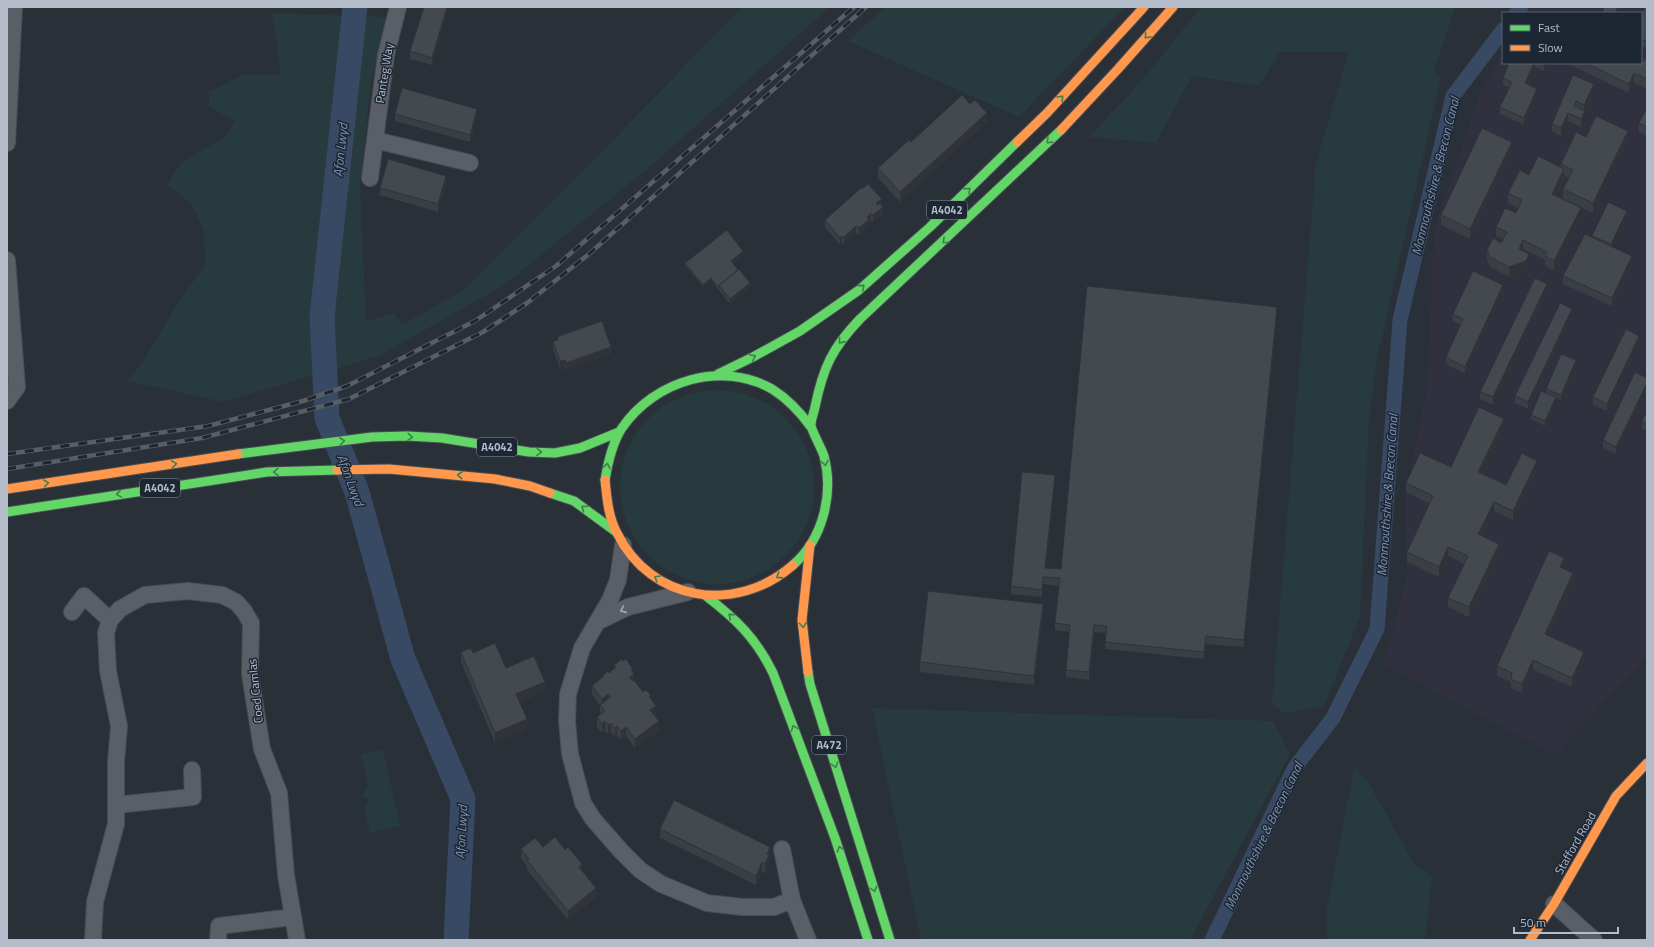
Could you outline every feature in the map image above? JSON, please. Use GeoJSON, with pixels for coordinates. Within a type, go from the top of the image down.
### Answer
{"type":"FeatureCollection","features":[{"type":"Feature","properties":{"kind":"main road","name":"A4042"},"geometry":{"type":"LineString","coordinates":[[718,374],[800,331],[859,290],[930,227],[1048,113],[1144,7]]}},
{"type":"Feature","properties":{"kind":"main road","name":"A4042"},"geometry":{"type":"LineString","coordinates":[[811,427],[819,384],[826,364],[839,343],[859,321],[944,242],[1062,128],[1119,68],[1173,7]]}},
{"type":"Feature","properties":{"kind":"main road"},"geometry":{"type":"LineString","coordinates":[[718,374],[740,376],[762,384],[781,394],[798,409],[811,427],[819,442],[824,458],[828,494],[822,521],[810,545],[798,561],[783,574],[765,585],[746,592],[726,596],[706,596],[668,585],[651,575],[635,561],[619,538],[607,503],[606,481],[608,459],[619,432],[636,410],[661,390],[680,382],[718,374]]}},
{"type":"Feature","properties":{"kind":"main road","name":"A4042"},"geometry":{"type":"LineString","coordinates":[[7,489],[313,444],[372,437],[407,436],[442,438],[529,452],[555,453],[580,448],[619,432]]}},
{"type":"Feature","properties":{"kind":"main road","name":"A4042"},"geometry":{"type":"LineString","coordinates":[[7,512],[267,472],[389,469],[488,478],[530,486],[574,501],[619,538]]}},
{"type":"Feature","properties":{"kind":"main road","name":"A472"},"geometry":{"type":"LineString","coordinates":[[810,545],[802,620],[810,684],[890,940]]}},
{"type":"Feature","properties":{"kind":"main road","name":"A472"},"geometry":{"type":"LineString","coordinates":[[706,596],[744,627],[754,638],[771,669],[848,873],[868,940]]}},
{"type":"Feature","properties":{"kind":"main road","name":"Stafford Road"},"geometry":{"type":"LineString","coordinates":[[1530,940],[1554,904],[1616,796],[1647,763]]}},
{"type":"Feature","properties":{"kind":"street"},"geometry":{"type":"LineString","coordinates":[[7,141],[14,7]]}},
{"type":"Feature","properties":{"kind":"street","name":"Panteg Way"},"geometry":{"type":"LineString","coordinates":[[370,178],[386,55],[398,7]]}},
{"type":"Feature","properties":{"kind":"street"},"geometry":{"type":"LineString","coordinates":[[375,140],[470,163]]}},
{"type":"Feature","properties":{"kind":"street"},"geometry":{"type":"LineString","coordinates":[[7,260],[17,387],[7,401]]}},
{"type":"Feature","properties":{"kind":"street"},"geometry":{"type":"LineString","coordinates":[[619,538],[618,580],[610,600],[582,648],[568,694],[567,720],[570,754],[583,803],[593,819],[620,851],[640,870],[662,884],[681,893],[707,903],[742,907],[774,907],[792,900]]}},
{"type":"Feature","properties":{"kind":"street","name":"Coed Camlas"},"geometry":{"type":"LineString","coordinates":[[110,620],[120,609],[145,595],[188,591],[222,595],[236,602],[244,611],[251,623],[250,674],[262,749],[279,793],[286,875],[297,940]]}},
{"type":"Feature","properties":{"kind":"street"},"geometry":{"type":"LineString","coordinates":[[597,622],[628,607],[688,592]]}},
{"type":"Feature","properties":{"kind":"street"},"geometry":{"type":"LineString","coordinates":[[72,612],[84,596],[110,620],[106,633],[108,670],[119,726],[116,762],[116,824],[95,902],[93,940]]}},
{"type":"Feature","properties":{"kind":"street"},"geometry":{"type":"LineString","coordinates":[[116,805],[193,797],[192,770]]}},
{"type":"Feature","properties":{"kind":"street"},"geometry":{"type":"LineString","coordinates":[[782,849],[792,900],[808,940]]}},
{"type":"Feature","properties":{"kind":"street"},"geometry":{"type":"LineString","coordinates":[[1554,904],[1594,940]]}},
{"type":"Feature","properties":{"kind":"street"},"geometry":{"type":"LineString","coordinates":[[218,940],[219,926],[293,918]]}},
{"type":"Feature","properties":{"kind":"shaded area"},"geometry":{"type":"Polygon","coordinates":[[[1530,7],[1647,7],[1647,657],[1555,755],[1383,665],[1407,576],[1405,495],[1427,388],[1434,229],[1481,91],[1502,55],[1502,64],[1642,64],[1642,12],[1527,12],[1530,7]]]}},
{"type":"Feature","properties":{"kind":"green space"},"geometry":{"type":"Polygon","coordinates":[[[742,7],[830,7],[646,170],[504,285],[379,356],[223,402],[128,381],[143,362],[177,304],[205,265],[204,230],[191,203],[167,185],[181,163],[226,136],[235,121],[209,107],[209,92],[244,74],[281,75],[272,13],[388,17],[371,83],[360,186],[366,321],[395,313],[402,325],[463,290],[578,176],[742,7]]]}},
{"type":"Feature","properties":{"kind":"green space"},"geometry":{"type":"Polygon","coordinates":[[[885,7],[1125,7],[1019,117],[848,41],[885,7]]]}},
{"type":"Feature","properties":{"kind":"green space"},"geometry":{"type":"Polygon","coordinates":[[[1201,7],[1456,7],[1433,72],[1441,77],[1378,354],[1369,419],[1360,617],[1324,706],[1284,713],[1272,704],[1316,163],[1349,52],[1280,52],[1259,86],[1192,76],[1156,143],[1089,137],[1144,78],[1201,7]]]}},
{"type":"Feature","properties":{"kind":"green space"},"geometry":{"type":"Polygon","coordinates":[[[707,390],[727,390],[745,394],[763,401],[786,418],[798,433],[807,450],[814,477],[814,497],[807,524],[798,541],[786,556],[771,568],[754,577],[727,584],[707,584],[689,580],[671,573],[655,562],[642,549],[631,533],[624,515],[620,497],[620,477],[624,459],[631,441],[642,425],[655,412],[671,401],[689,394],[707,390]]]}},
{"type":"Feature","properties":{"kind":"green space"},"geometry":{"type":"Polygon","coordinates":[[[872,708],[1273,721],[1290,754],[1190,940],[921,940],[872,708]]]}},
{"type":"Feature","properties":{"kind":"green space"},"geometry":{"type":"Polygon","coordinates":[[[383,749],[400,826],[370,833],[364,807],[369,800],[362,796],[368,785],[361,754],[383,749]]]}},
{"type":"Feature","properties":{"kind":"green space"},"geometry":{"type":"Polygon","coordinates":[[[1354,768],[1367,780],[1415,865],[1432,877],[1425,940],[1327,940],[1326,914],[1354,768]]]}},
{"type":"Feature","properties":{"kind":"building"},"geometry":{"type":"Polygon","coordinates":[[[424,7],[447,7],[432,58],[410,51],[424,7]]]}},
{"type":"Feature","properties":{"kind":"building"},"geometry":{"type":"Polygon","coordinates":[[[1604,7],[1618,7],[1616,12],[1602,12],[1604,7]]]}},
{"type":"Feature","properties":{"kind":"building"},"geometry":{"type":"Polygon","coordinates":[[[1645,7],[1647,7],[1647,42],[1642,40],[1642,13],[1645,7]]]}},
{"type":"Feature","properties":{"kind":"building"},"geometry":{"type":"Polygon","coordinates":[[[1647,55],[1647,79],[1634,73],[1629,84],[1588,64],[1642,64],[1647,55]]]}},
{"type":"Feature","properties":{"kind":"building"},"geometry":{"type":"Polygon","coordinates":[[[1509,64],[1534,64],[1525,83],[1537,89],[1524,118],[1500,107],[1512,82],[1503,78],[1509,64]]]}},
{"type":"Feature","properties":{"kind":"building"},"geometry":{"type":"Polygon","coordinates":[[[1573,75],[1594,84],[1584,105],[1576,101],[1574,106],[1585,111],[1581,119],[1568,113],[1561,128],[1552,124],[1573,75]]]}},
{"type":"Feature","properties":{"kind":"building"},"geometry":{"type":"Polygon","coordinates":[[[402,88],[477,109],[470,135],[395,114],[402,88]]]}},
{"type":"Feature","properties":{"kind":"building"},"geometry":{"type":"Polygon","coordinates":[[[962,95],[970,104],[975,100],[987,113],[900,192],[878,168],[909,140],[911,142],[962,95]]]}},
{"type":"Feature","properties":{"kind":"building"},"geometry":{"type":"Polygon","coordinates":[[[1647,107],[1647,127],[1639,123],[1647,107]]]}},
{"type":"Feature","properties":{"kind":"building"},"geometry":{"type":"Polygon","coordinates":[[[1596,116],[1628,131],[1593,203],[1563,189],[1573,170],[1561,164],[1576,132],[1586,137],[1596,116]]]}},
{"type":"Feature","properties":{"kind":"building"},"geometry":{"type":"Polygon","coordinates":[[[1482,128],[1512,142],[1470,229],[1441,215],[1482,128]]]}},
{"type":"Feature","properties":{"kind":"building"},"geometry":{"type":"Polygon","coordinates":[[[1538,156],[1564,169],[1552,194],[1581,208],[1554,261],[1545,256],[1547,252],[1523,240],[1519,249],[1529,254],[1526,261],[1509,267],[1490,257],[1487,250],[1493,238],[1501,243],[1507,232],[1496,227],[1505,208],[1516,213],[1522,200],[1508,193],[1520,170],[1529,175],[1538,156]]]}},
{"type":"Feature","properties":{"kind":"building"},"geometry":{"type":"Polygon","coordinates":[[[388,159],[446,176],[438,204],[380,188],[388,159]]]}},
{"type":"Feature","properties":{"kind":"building"},"geometry":{"type":"Polygon","coordinates":[[[868,184],[882,199],[876,203],[878,205],[880,203],[883,207],[873,215],[871,213],[867,217],[869,219],[859,228],[856,226],[844,237],[842,236],[840,238],[825,220],[861,188],[862,189],[868,184]]]}},
{"type":"Feature","properties":{"kind":"building"},"geometry":{"type":"Polygon","coordinates":[[[1608,202],[1627,211],[1611,244],[1592,236],[1608,202]]]}},
{"type":"Feature","properties":{"kind":"building"},"geometry":{"type":"Polygon","coordinates":[[[727,230],[743,251],[731,261],[738,270],[719,285],[719,288],[711,278],[703,285],[685,263],[727,230]]]}},
{"type":"Feature","properties":{"kind":"building"},"geometry":{"type":"Polygon","coordinates":[[[1585,234],[1632,256],[1612,298],[1563,276],[1585,234]]]}},
{"type":"Feature","properties":{"kind":"building"},"geometry":{"type":"Polygon","coordinates":[[[739,269],[750,283],[730,299],[719,285],[739,269]]]}},
{"type":"Feature","properties":{"kind":"building"},"geometry":{"type":"Polygon","coordinates":[[[1473,271],[1503,285],[1465,367],[1446,357],[1463,319],[1453,314],[1473,271]]]}},
{"type":"Feature","properties":{"kind":"building"},"geometry":{"type":"Polygon","coordinates":[[[1535,278],[1547,284],[1493,397],[1480,392],[1535,278]]]}},
{"type":"Feature","properties":{"kind":"building"},"geometry":{"type":"Polygon","coordinates":[[[1087,286],[1277,307],[1244,640],[1206,636],[1204,652],[1105,642],[1107,626],[1094,625],[1089,672],[1066,670],[1070,625],[1055,623],[1060,578],[1043,577],[1042,590],[1011,586],[1022,472],[1055,475],[1045,568],[1061,569],[1087,286]]]}},
{"type":"Feature","properties":{"kind":"building"},"geometry":{"type":"Polygon","coordinates":[[[1560,303],[1572,309],[1528,402],[1515,396],[1560,303]]]}},
{"type":"Feature","properties":{"kind":"building"},"geometry":{"type":"Polygon","coordinates":[[[602,321],[611,347],[566,363],[565,360],[560,361],[553,341],[558,340],[557,337],[602,321]]]}},
{"type":"Feature","properties":{"kind":"building"},"geometry":{"type":"Polygon","coordinates":[[[1626,329],[1639,336],[1607,404],[1593,397],[1626,329]]]}},
{"type":"Feature","properties":{"kind":"building"},"geometry":{"type":"Polygon","coordinates":[[[1561,354],[1576,360],[1561,395],[1546,389],[1561,354]]]}},
{"type":"Feature","properties":{"kind":"building"},"geometry":{"type":"Polygon","coordinates":[[[1635,372],[1647,378],[1647,383],[1616,447],[1603,440],[1635,372]]]}},
{"type":"Feature","properties":{"kind":"building"},"geometry":{"type":"Polygon","coordinates":[[[1541,391],[1556,397],[1545,421],[1531,415],[1541,391]]]}},
{"type":"Feature","properties":{"kind":"building"},"geometry":{"type":"Polygon","coordinates":[[[1479,407],[1504,419],[1478,472],[1506,485],[1522,453],[1537,461],[1513,511],[1494,502],[1478,534],[1499,544],[1469,607],[1448,598],[1468,556],[1448,547],[1439,567],[1407,552],[1433,496],[1406,483],[1420,453],[1451,467],[1479,407]]]}},
{"type":"Feature","properties":{"kind":"building"},"geometry":{"type":"Polygon","coordinates":[[[1647,411],[1647,424],[1642,421],[1647,411]]]}},
{"type":"Feature","properties":{"kind":"building"},"geometry":{"type":"Polygon","coordinates":[[[1549,551],[1564,558],[1560,567],[1573,573],[1545,634],[1584,652],[1572,678],[1533,660],[1522,684],[1511,679],[1512,673],[1497,666],[1549,551]]]}},
{"type":"Feature","properties":{"kind":"building"},"geometry":{"type":"Polygon","coordinates":[[[928,591],[1043,604],[1034,676],[920,662],[928,591]]]}},
{"type":"Feature","properties":{"kind":"building"},"geometry":{"type":"Polygon","coordinates":[[[495,643],[506,668],[534,656],[545,682],[516,694],[527,719],[495,733],[461,652],[471,648],[473,653],[495,643]]]}},
{"type":"Feature","properties":{"kind":"building"},"geometry":{"type":"Polygon","coordinates":[[[622,659],[623,661],[626,659],[632,668],[631,670],[634,674],[630,677],[632,681],[634,680],[643,692],[646,690],[651,695],[649,696],[656,706],[650,710],[659,721],[635,739],[626,727],[621,731],[617,726],[615,728],[611,723],[608,725],[605,721],[602,724],[597,717],[605,711],[600,705],[611,697],[608,694],[602,699],[592,686],[608,671],[609,673],[616,667],[614,665],[622,659]]]}},
{"type":"Feature","properties":{"kind":"building"},"geometry":{"type":"Polygon","coordinates":[[[674,800],[770,847],[767,854],[769,855],[765,864],[762,862],[756,876],[660,829],[674,800]]]}},
{"type":"Feature","properties":{"kind":"building"},"geometry":{"type":"Polygon","coordinates":[[[555,837],[565,850],[568,847],[582,864],[579,867],[596,888],[568,911],[527,860],[529,859],[521,849],[535,838],[543,847],[555,837]]]}},
{"type":"Feature","properties":{"kind":"waterway","name":"Afon Lwyd"},"geometry":{"type":"LineString","coordinates":[[355,7],[322,317],[327,418],[357,492],[403,659],[463,799],[456,940]]}},
{"type":"Feature","properties":{"kind":"waterway","name":"Monmouthshire & Brecon Canal"},"geometry":{"type":"LineString","coordinates":[[1517,12],[1521,7]]}},
{"type":"Feature","properties":{"kind":"waterway","name":"Monmouthshire & Brecon Canal"},"geometry":{"type":"LineString","coordinates":[[1212,940],[1295,767],[1333,718],[1377,629],[1400,320],[1453,96],[1502,31]]}},
{"type":"Feature","properties":{"kind":"railway"},"geometry":{"type":"LineString","coordinates":[[7,454],[208,426],[303,401],[347,386],[475,321],[556,266],[854,7]]}},
{"type":"Feature","properties":{"kind":"railway"},"geometry":{"type":"LineString","coordinates":[[7,469],[202,438],[349,399],[483,332],[527,303],[589,254],[866,7]]}},
{"type":"Feature","properties":{"kind":"traffic: fast"},"geometry":{"type":"LineString","coordinates":[[793,565],[812,542],[824,515],[828,485],[827,471],[824,456],[811,427],[811,423],[821,381],[836,349],[860,319],[1061,130]]}},
{"type":"Feature","properties":{"kind":"traffic: fast"},"geometry":{"type":"LineString","coordinates":[[718,374],[800,331],[859,290],[930,227],[1017,142]]}},
{"type":"Feature","properties":{"kind":"traffic: fast"},"geometry":{"type":"LineString","coordinates":[[605,480],[613,446],[622,428],[636,412],[652,398],[670,387],[690,380],[711,376],[732,376],[752,380],[772,389],[783,397],[798,411],[811,427]]}},
{"type":"Feature","properties":{"kind":"traffic: fast"},"geometry":{"type":"LineString","coordinates":[[238,454],[372,437],[407,436],[442,438],[529,452],[555,453],[580,448],[619,432]]}},
{"type":"Feature","properties":{"kind":"traffic: fast"},"geometry":{"type":"LineString","coordinates":[[7,512],[267,472],[337,470]]}},
{"type":"Feature","properties":{"kind":"traffic: fast"},"geometry":{"type":"LineString","coordinates":[[550,493],[574,501],[615,531]]}},
{"type":"Feature","properties":{"kind":"traffic: fast"},"geometry":{"type":"LineString","coordinates":[[706,596],[736,621],[752,639],[760,649],[773,673],[835,838],[868,940]]}},
{"type":"Feature","properties":{"kind":"traffic: fast"},"geometry":{"type":"LineString","coordinates":[[808,672],[810,684],[890,940]]}},
{"type":"Feature","properties":{"kind":"traffic: slow"},"geometry":{"type":"LineString","coordinates":[[1017,142],[1047,113],[1144,7]]}},
{"type":"Feature","properties":{"kind":"traffic: slow"},"geometry":{"type":"LineString","coordinates":[[1061,130],[1173,7]]}},
{"type":"Feature","properties":{"kind":"traffic: slow"},"geometry":{"type":"LineString","coordinates":[[7,489],[238,454]]}},
{"type":"Feature","properties":{"kind":"traffic: slow"},"geometry":{"type":"LineString","coordinates":[[337,470],[389,469],[495,479],[530,486],[550,493]]}},
{"type":"Feature","properties":{"kind":"traffic: slow"},"geometry":{"type":"LineString","coordinates":[[605,480],[610,514],[617,533],[632,556],[651,574],[673,587],[696,594],[721,595],[746,591],[770,581],[793,565]]}},
{"type":"Feature","properties":{"kind":"traffic: slow"},"geometry":{"type":"LineString","coordinates":[[808,672],[802,620],[810,545]]}},
{"type":"Feature","properties":{"kind":"traffic: slow"},"geometry":{"type":"LineString","coordinates":[[1530,940],[1554,904],[1616,796],[1647,763]]}}]}
